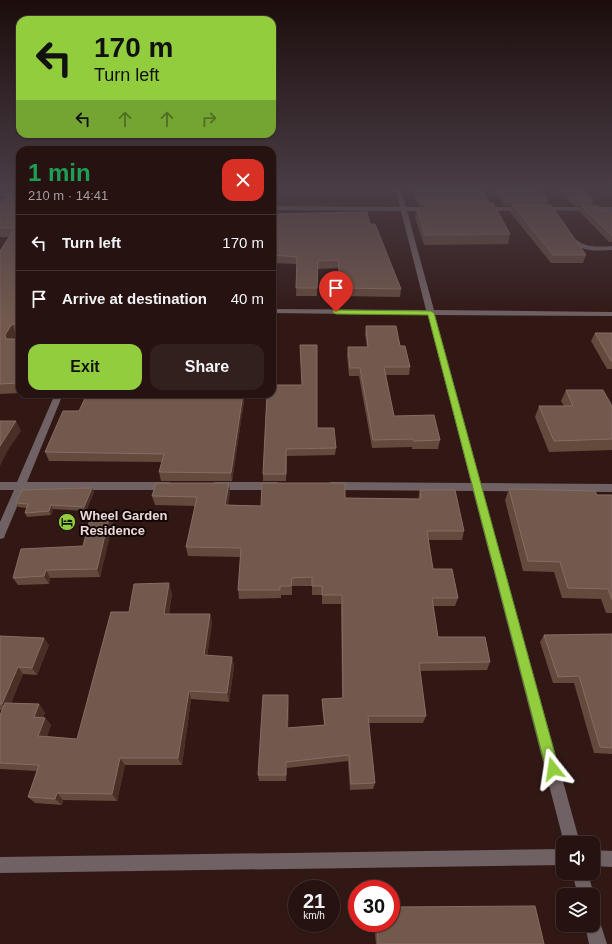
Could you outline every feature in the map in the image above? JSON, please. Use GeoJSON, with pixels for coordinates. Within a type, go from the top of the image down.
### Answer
{"type":"FeatureCollection","features":[{"type":"Feature","properties":{"kind":"street"},"geometry":{"type":"LineString","coordinates":[[411,231],[570,836]]}},
{"type":"Feature","properties":{"kind":"street"},"geometry":{"type":"LineString","coordinates":[[568,234],[579,246],[593,249],[612,248]]}},
{"type":"Feature","properties":{"kind":"street"},"geometry":{"type":"LineString","coordinates":[[276,310],[612,314]]}},
{"type":"Feature","properties":{"kind":"street"},"geometry":{"type":"LineString","coordinates":[[0,536],[57,398]]}},
{"type":"Feature","properties":{"kind":"street"},"geometry":{"type":"LineString","coordinates":[[0,486],[178,486]]}},
{"type":"Feature","properties":{"kind":"street"},"geometry":{"type":"LineString","coordinates":[[209,486],[288,486]]}},
{"type":"Feature","properties":{"kind":"street"},"geometry":{"type":"LineString","coordinates":[[320,486],[612,488]]}},
{"type":"Feature","properties":{"kind":"street"},"geometry":{"type":"LineString","coordinates":[[0,865],[556,857]]}},
{"type":"Feature","properties":{"kind":"street"},"geometry":{"type":"LineString","coordinates":[[600,858],[612,859]]}},
{"type":"Feature","properties":{"kind":"street"},"geometry":{"type":"LineString","coordinates":[[595,932],[598,944]]}},
{"type":"Feature","properties":{"kind":"building"},"geometry":{"type":"Polygon","coordinates":[[[13,231],[16,231],[16,324],[12,324],[5,335],[6,339],[15,339],[16,336],[16,383],[0,384],[0,251],[13,231]]]}},
{"type":"Feature","properties":{"kind":"building"},"geometry":{"type":"Polygon","coordinates":[[[276,231],[378,231],[401,289],[341,288],[338,260],[318,261],[317,288],[296,288],[297,257],[276,255],[276,231]]]}},
{"type":"Feature","properties":{"kind":"building"},"geometry":{"type":"Polygon","coordinates":[[[424,231],[508,231],[510,234],[425,235],[424,231]]]}},
{"type":"Feature","properties":{"kind":"building"},"geometry":{"type":"Polygon","coordinates":[[[534,231],[569,231],[586,255],[553,255],[534,231]]]}},
{"type":"Feature","properties":{"kind":"building"},"geometry":{"type":"Polygon","coordinates":[[[607,231],[612,231],[612,236],[607,231]]]}},
{"type":"Feature","properties":{"kind":"building"},"geometry":{"type":"Polygon","coordinates":[[[366,326],[396,326],[400,346],[405,346],[410,367],[384,367],[394,416],[434,415],[440,440],[373,440],[360,368],[350,368],[348,347],[368,347],[366,326]]]}},
{"type":"Feature","properties":{"kind":"building"},"geometry":{"type":"Polygon","coordinates":[[[595,333],[612,333],[612,361],[611,361],[595,333]]]}},
{"type":"Feature","properties":{"kind":"building"},"geometry":{"type":"Polygon","coordinates":[[[300,345],[317,345],[317,428],[334,428],[336,448],[286,449],[286,474],[263,474],[267,398],[276,398],[276,385],[302,385],[300,345]]]}},
{"type":"Feature","properties":{"kind":"building"},"geometry":{"type":"Polygon","coordinates":[[[566,390],[603,390],[612,406],[612,439],[554,441],[539,406],[573,406],[566,390]]]}},
{"type":"Feature","properties":{"kind":"building"},"geometry":{"type":"Polygon","coordinates":[[[85,398],[242,398],[231,473],[159,472],[164,454],[45,452],[63,411],[79,411],[85,398]]]}},
{"type":"Feature","properties":{"kind":"building"},"geometry":{"type":"Polygon","coordinates":[[[0,421],[16,421],[0,446],[0,421]]]}},
{"type":"Feature","properties":{"kind":"building"},"geometry":{"type":"Polygon","coordinates":[[[156,483],[229,483],[225,505],[261,506],[262,483],[345,483],[345,498],[421,499],[420,490],[455,490],[464,531],[427,531],[433,569],[452,569],[458,598],[432,598],[438,637],[485,637],[490,662],[419,663],[426,716],[368,716],[375,783],[351,784],[349,755],[286,762],[286,775],[258,775],[263,695],[288,695],[287,728],[325,725],[322,699],[343,698],[342,595],[322,595],[322,586],[312,586],[312,577],[292,578],[291,586],[280,586],[280,590],[238,590],[241,548],[186,547],[197,497],[152,496],[156,483]]]}},
{"type":"Feature","properties":{"kind":"building"},"geometry":{"type":"Polygon","coordinates":[[[92,488],[84,507],[51,505],[49,511],[25,513],[28,504],[16,503],[22,490],[92,488]]]}},
{"type":"Feature","properties":{"kind":"building"},"geometry":{"type":"Polygon","coordinates":[[[509,489],[595,491],[597,495],[612,495],[612,600],[608,589],[568,588],[560,562],[528,561],[509,489]]]}},
{"type":"Feature","properties":{"kind":"building"},"geometry":{"type":"Polygon","coordinates":[[[110,514],[97,569],[46,570],[44,576],[13,578],[21,549],[83,546],[91,515],[110,514]]]}},
{"type":"Feature","properties":{"kind":"building"},"geometry":{"type":"Polygon","coordinates":[[[169,583],[164,614],[210,614],[204,655],[232,657],[227,693],[189,691],[178,758],[120,758],[112,794],[57,793],[55,799],[28,797],[39,765],[0,763],[0,715],[5,703],[39,704],[34,717],[45,718],[38,736],[77,739],[111,612],[129,612],[134,584],[169,583]]]}},
{"type":"Feature","properties":{"kind":"building"},"geometry":{"type":"Polygon","coordinates":[[[612,634],[612,748],[600,747],[579,676],[558,677],[544,635],[612,634]]]}},
{"type":"Feature","properties":{"kind":"building"},"geometry":{"type":"Polygon","coordinates":[[[0,636],[44,638],[32,668],[18,667],[2,704],[0,704],[0,636]]]}},
{"type":"Feature","properties":{"kind":"building"},"geometry":{"type":"Polygon","coordinates":[[[535,906],[544,944],[378,944],[377,932],[400,932],[400,907],[535,906]]]}},
{"type":"Feature","properties":{"kind":"place","name":"Wheel Garden Residence"},"geometry":{"type":"Point","coordinates":[67,522]}},
{"type":"Feature","properties":{"kind":"route"},"geometry":{"type":"LineString","coordinates":[[336,312],[431,313],[553,769]]}}]}
